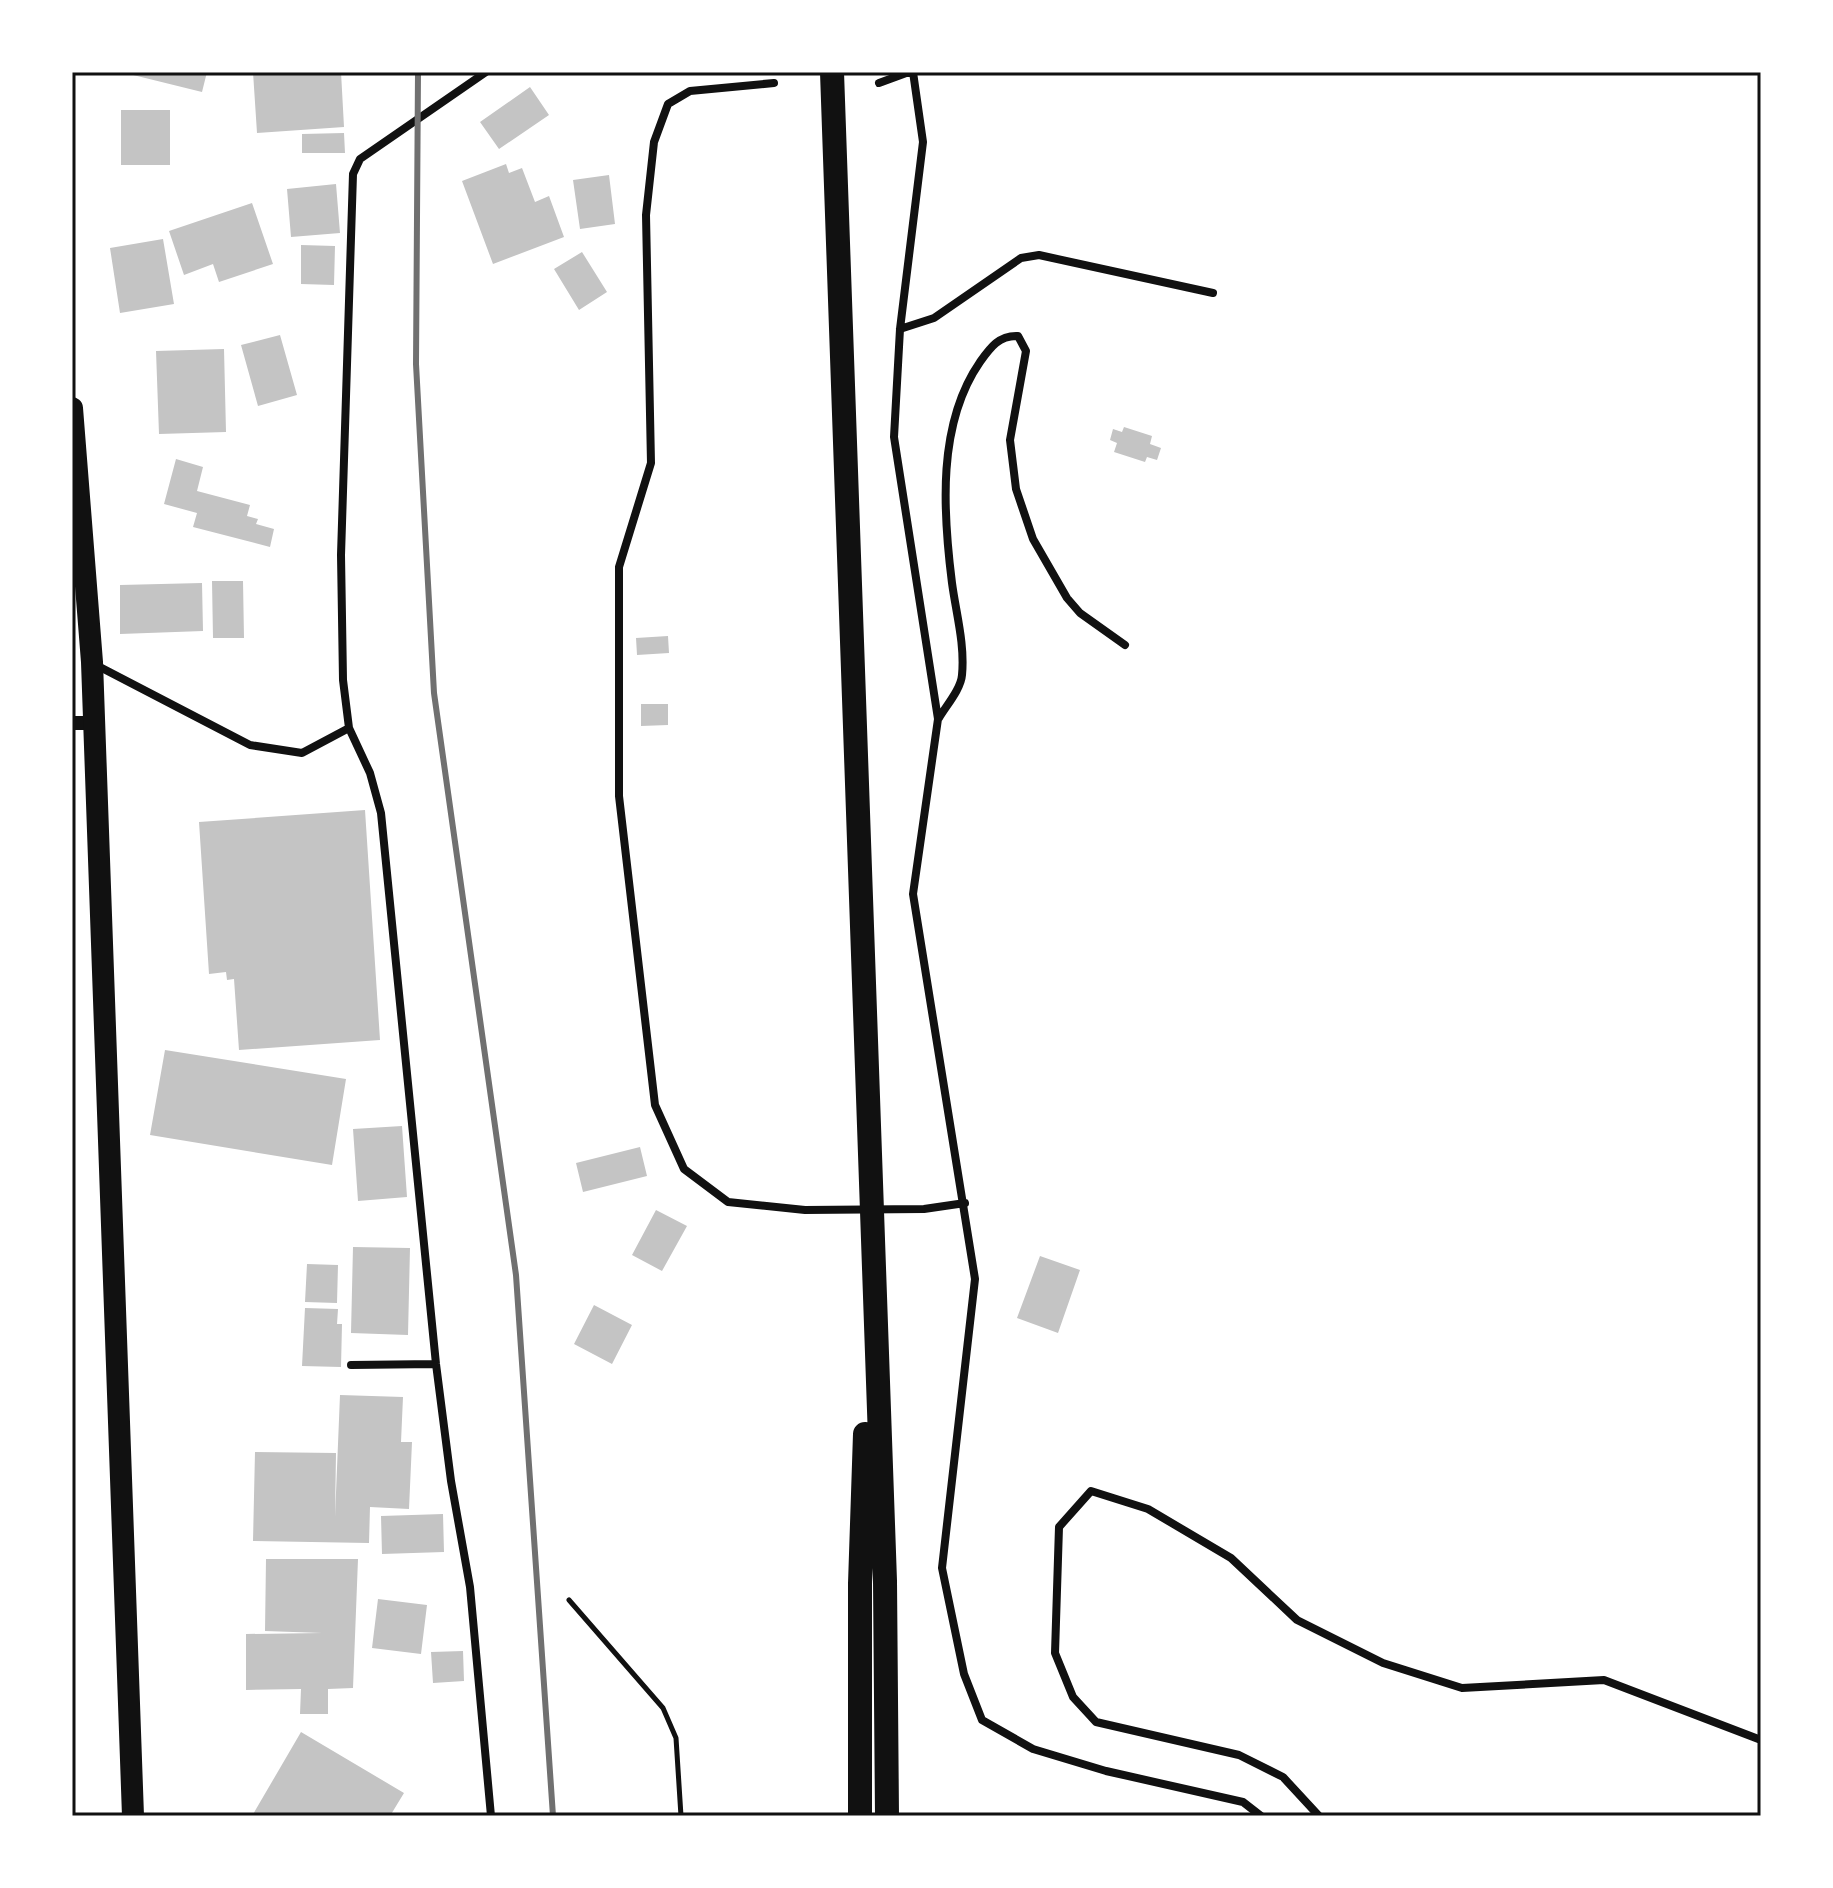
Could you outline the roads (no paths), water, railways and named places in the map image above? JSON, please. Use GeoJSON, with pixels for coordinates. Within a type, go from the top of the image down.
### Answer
{"type":"FeatureCollection","features":[{"type":"Feature","properties":{"kind":"highway"},"geometry":{"type":"LineString","coordinates":[[832,72],[885,1581],[887,1816]]}},
{"type":"Feature","properties":{"kind":"highway"},"geometry":{"type":"LineString","coordinates":[[72,408],[92,662],[83,723],[133,1816]]}},
{"type":"Feature","properties":{"kind":"highway"},"geometry":{"type":"LineString","coordinates":[[860,1816],[860,1584],[872,1243]]}},
{"type":"Feature","properties":{"kind":"street"},"geometry":{"type":"LineString","coordinates":[[486,72],[360,159],[353,174],[341,555],[343,680],[349,728],[370,773],[381,813],[436,1364],[451,1481],[470,1587],[491,1816]]}},
{"type":"Feature","properties":{"kind":"street"},"geometry":{"type":"LineString","coordinates":[[879,83],[911,72],[923,142],[900,329],[894,437],[938,719],[913,894],[975,1279],[942,1568],[964,1674],[982,1720],[1033,1749],[1106,1771],[1243,1802],[1261,1816]]}},
{"type":"Feature","properties":{"kind":"street"},"geometry":{"type":"LineString","coordinates":[[774,83],[690,91],[668,104],[654,142],[646,215],[651,463],[619,567],[619,796],[655,1105],[684,1169],[728,1202],[805,1210],[924,1209],[965,1203]]}},
{"type":"Feature","properties":{"kind":"street"},"geometry":{"type":"LineString","coordinates":[[900,329],[934,318],[1021,258],[1039,255],[1213,293]]}},
{"type":"Feature","properties":{"kind":"street"},"geometry":{"type":"LineString","coordinates":[[938,719],[962,680],[963,654],[952,580],[948,517],[949,436],[968,379],[993,343],[1010,336],[1018,336],[1026,351],[1010,440],[1016,489],[1033,539],[1080,613],[1125,645]]}},
{"type":"Feature","properties":{"kind":"street"},"geometry":{"type":"LineString","coordinates":[[92,662],[250,745],[302,753],[349,728]]}},
{"type":"Feature","properties":{"kind":"street"},"geometry":{"type":"LineString","coordinates":[[351,1365],[436,1364]]}},
{"type":"Feature","properties":{"kind":"street"},"geometry":{"type":"LineString","coordinates":[[1319,1816],[1283,1777],[1239,1755],[1096,1722],[1073,1697],[1055,1653],[1059,1527],[1091,1491],[1148,1509],[1217,1549],[1231,1558],[1297,1620],[1383,1663],[1462,1688],[1604,1680],[1761,1740]]}},
{"type":"Feature","properties":{"kind":"railway"},"geometry":{"type":"LineString","coordinates":[[418,72],[416,364],[434,693],[516,1275],[553,1816]]}}]}
